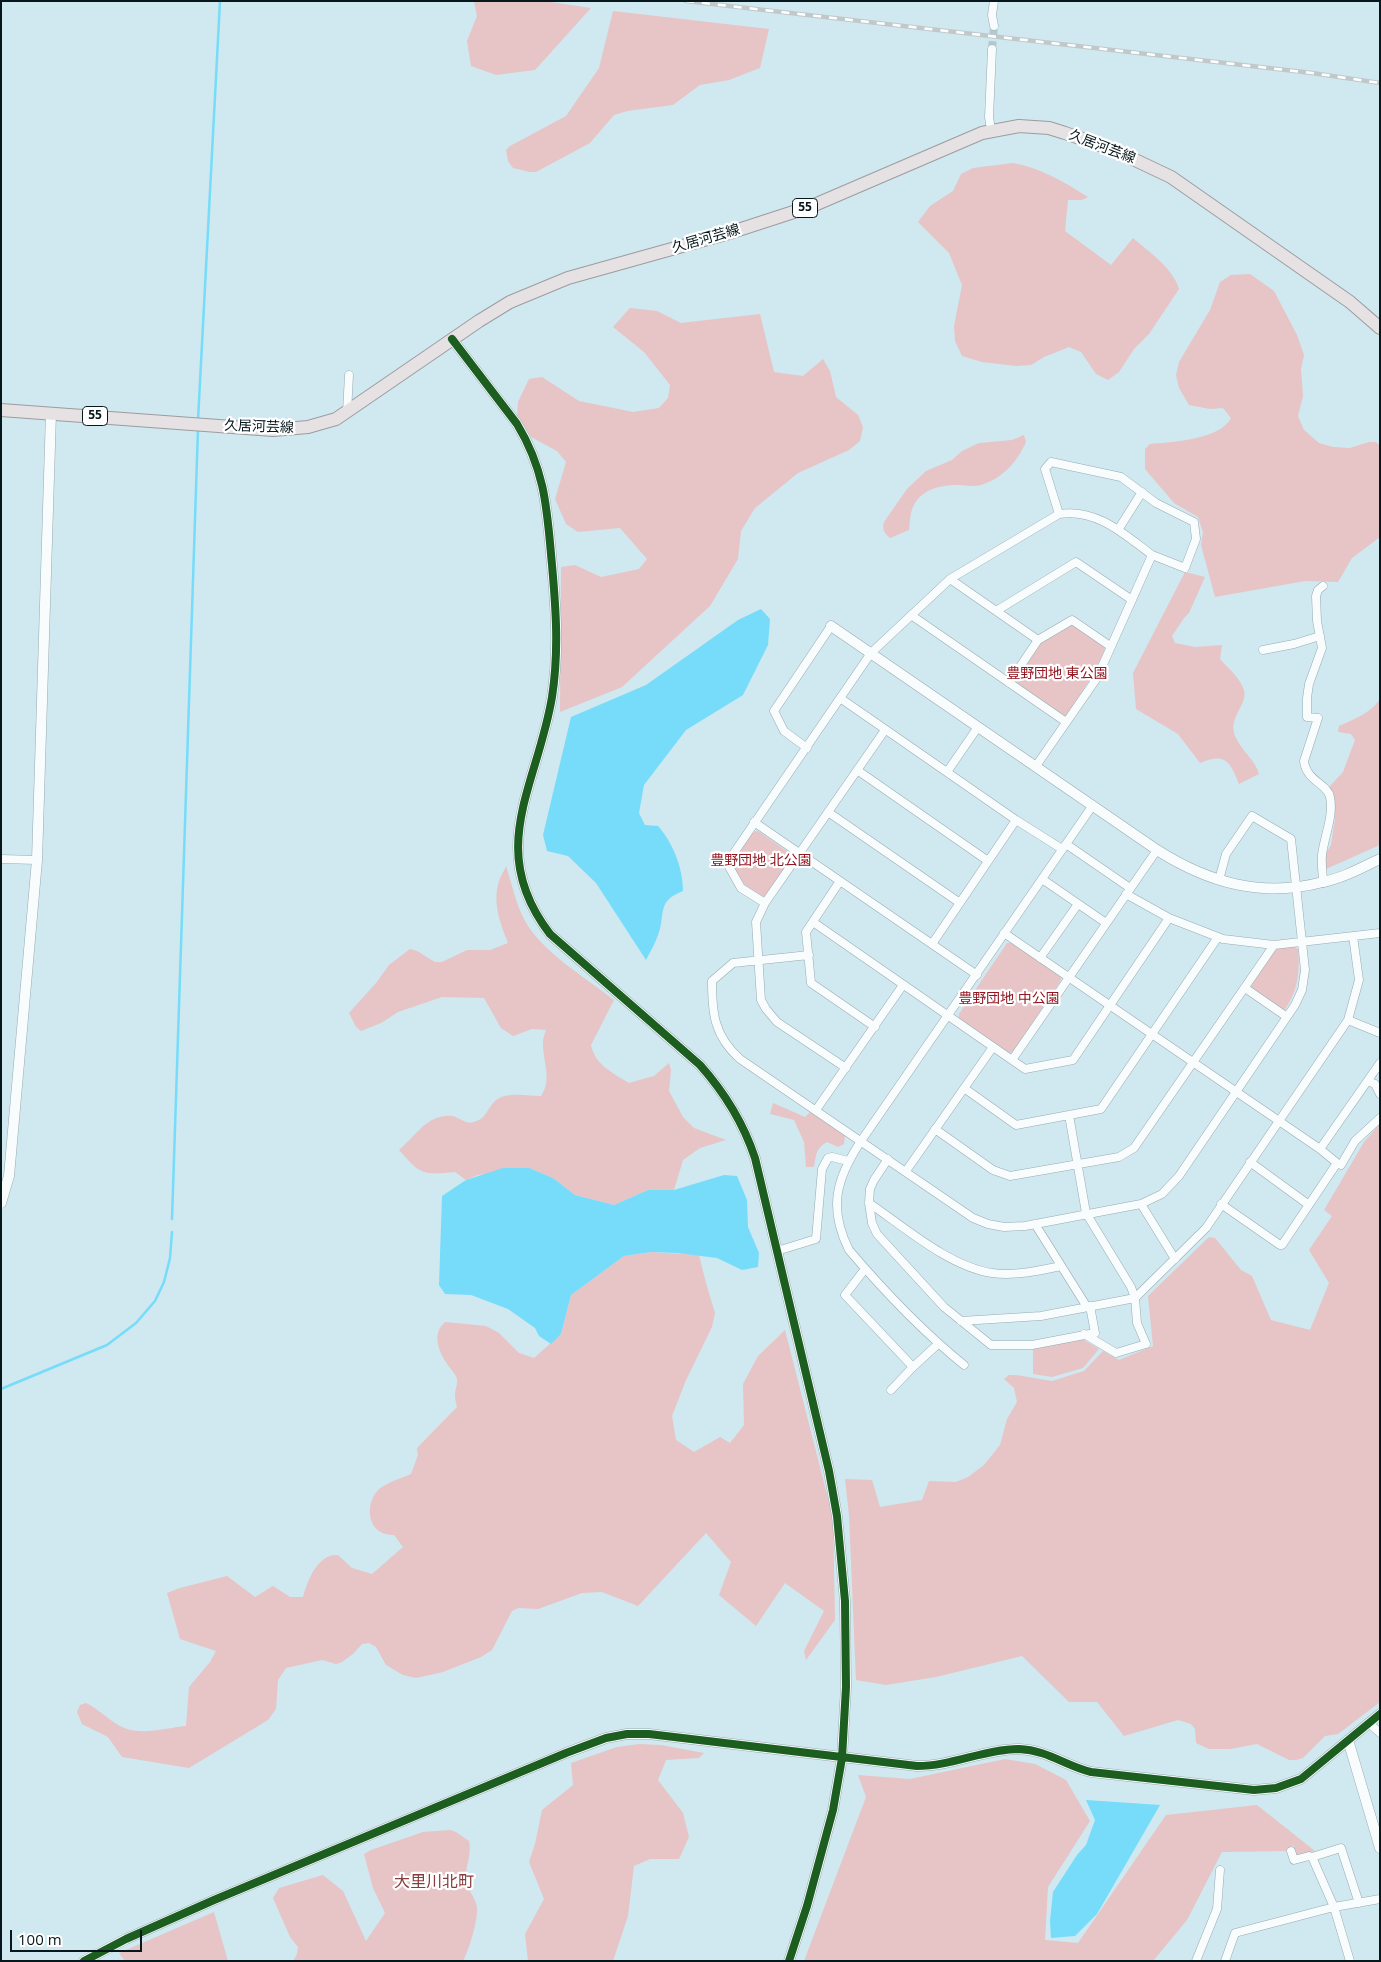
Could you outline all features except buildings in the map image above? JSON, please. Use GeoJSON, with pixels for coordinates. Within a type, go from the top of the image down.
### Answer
{"type":"FeatureCollection","features":[{"type":"Feature","properties":{"kind":"main road","name":"久居河芸線"},"geometry":{"type":"LineString","coordinates":[[1,410],[273,430],[297,428],[336,418],[510,302],[553,284],[729,233],[812,206],[991,130],[1019,126],[1049,128],[1114,150],[1171,177],[1350,302],[1380,328]]}},
{"type":"Feature","properties":{"kind":"street"},"geometry":{"type":"LineString","coordinates":[[994,1],[992,15],[994,26]]}},
{"type":"Feature","properties":{"kind":"street"},"geometry":{"type":"LineString","coordinates":[[991,130],[989,118],[992,49]]}},
{"type":"Feature","properties":{"kind":"street"},"geometry":{"type":"LineString","coordinates":[[452,339],[517,424],[539,471],[546,496],[557,647],[550,708],[519,824],[517,853],[524,888],[535,914],[550,934],[700,1064],[739,1118],[748,1138],[822,1433],[837,1516],[845,1601],[846,1687],[842,1758],[833,1810],[807,1906],[789,1961]]}},
{"type":"Feature","properties":{"kind":"street"},"geometry":{"type":"LineString","coordinates":[[347,412],[349,375]]}},
{"type":"Feature","properties":{"kind":"street"},"geometry":{"type":"LineString","coordinates":[[1,1203],[9,1176],[37,860],[51,413]]}},
{"type":"Feature","properties":{"kind":"street"},"geometry":{"type":"LineString","coordinates":[[765,902],[741,888],[727,863],[870,653],[950,579],[1059,514],[1076,513],[1090,515],[1118,530],[1152,555],[1185,568],[1196,539],[1194,522],[1156,503],[1120,477],[1051,462],[1045,469],[1059,514]]}},
{"type":"Feature","properties":{"kind":"street"},"geometry":{"type":"LineString","coordinates":[[1118,530],[1142,492]]}},
{"type":"Feature","properties":{"kind":"street"},"geometry":{"type":"LineString","coordinates":[[1036,766],[1096,678],[1152,555]]}},
{"type":"Feature","properties":{"kind":"street"},"geometry":{"type":"LineString","coordinates":[[996,611],[1076,562],[1132,600]]}},
{"type":"Feature","properties":{"kind":"street"},"geometry":{"type":"LineString","coordinates":[[950,579],[1038,640]]}},
{"type":"Feature","properties":{"kind":"street"},"geometry":{"type":"LineString","coordinates":[[1323,586],[1318,590],[1316,596],[1317,621],[1322,648],[1312,672],[1306,698],[1307,717],[1318,718],[1304,761],[1310,778],[1327,790],[1330,796],[1329,823],[1322,857],[1323,882]]}},
{"type":"Feature","properties":{"kind":"street"},"geometry":{"type":"LineString","coordinates":[[911,615],[1066,722]]}},
{"type":"Feature","properties":{"kind":"street"},"geometry":{"type":"LineString","coordinates":[[1009,683],[1038,640],[1072,620],[1110,646]]}},
{"type":"Feature","properties":{"kind":"street"},"geometry":{"type":"LineString","coordinates":[[806,748],[784,731],[774,711],[831,626],[1180,865],[1219,880],[1253,888],[1296,887],[1323,882],[1345,875],[1380,859]]}},
{"type":"Feature","properties":{"kind":"street"},"geometry":{"type":"LineString","coordinates":[[1263,650],[1294,644],[1320,636]]}},
{"type":"Feature","properties":{"kind":"street"},"geometry":{"type":"LineString","coordinates":[[840,698],[1016,820],[1064,846],[1170,918],[1218,937],[1274,945],[1380,933]]}},
{"type":"Feature","properties":{"kind":"street"},"geometry":{"type":"LineString","coordinates":[[947,772],[978,727]]}},
{"type":"Feature","properties":{"kind":"street"},"geometry":{"type":"LineString","coordinates":[[846,1068],[771,1016],[761,1000],[756,922],[765,902],[885,730]]}},
{"type":"Feature","properties":{"kind":"street"},"geometry":{"type":"LineString","coordinates":[[856,770],[988,861]]}},
{"type":"Feature","properties":{"kind":"street"},"geometry":{"type":"LineString","coordinates":[[964,1364],[938,1344],[849,1250],[837,1215],[836,1203],[840,1180],[848,1162],[861,1142],[1092,805]]}},
{"type":"Feature","properties":{"kind":"street"},"geometry":{"type":"LineString","coordinates":[[828,812],[960,903]]}},
{"type":"Feature","properties":{"kind":"street"},"geometry":{"type":"LineString","coordinates":[[809,955],[733,963],[712,981],[712,1010],[717,1026],[734,1053],[973,1218],[988,1224],[1004,1227],[1035,1224],[1142,1204],[1162,1194],[1179,1176],[1295,1005],[1304,981],[1305,963],[1291,839],[1252,816],[1226,854],[1219,880]]}},
{"type":"Feature","properties":{"kind":"street"},"geometry":{"type":"LineString","coordinates":[[932,944],[1016,820]]}},
{"type":"Feature","properties":{"kind":"street"},"geometry":{"type":"LineString","coordinates":[[754,822],[976,974]]}},
{"type":"Feature","properties":{"kind":"street"},"geometry":{"type":"LineString","coordinates":[[1012,1060],[1157,850]]}},
{"type":"Feature","properties":{"kind":"street"},"geometry":{"type":"LineString","coordinates":[[1,859],[37,860]]}},
{"type":"Feature","properties":{"kind":"street"},"geometry":{"type":"LineString","coordinates":[[1042,879],[1106,923]]}},
{"type":"Feature","properties":{"kind":"street"},"geometry":{"type":"LineString","coordinates":[[840,881],[806,932],[811,983],[874,1027]]}},
{"type":"Feature","properties":{"kind":"street"},"geometry":{"type":"LineString","coordinates":[[1040,958],[1078,904]]}},
{"type":"Feature","properties":{"kind":"street"},"geometry":{"type":"LineString","coordinates":[[813,922],[1025,1069],[1073,1060],[1170,918]]}},
{"type":"Feature","properties":{"kind":"street"},"geometry":{"type":"LineString","coordinates":[[1004,933],[1341,1165],[1355,1141],[1380,1118]]}},
{"type":"Feature","properties":{"kind":"street"},"geometry":{"type":"LineString","coordinates":[[961,1321],[1027,1318],[1135,1298],[1175,1259],[1206,1228],[1348,1020],[1359,980],[1353,936]]}},
{"type":"Feature","properties":{"kind":"street"},"geometry":{"type":"LineString","coordinates":[[964,1088],[1016,1125],[1100,1109],[1218,937]]}},
{"type":"Feature","properties":{"kind":"street"},"geometry":{"type":"LineString","coordinates":[[935,1129],[1002,1175],[1010,1176],[1119,1157],[1134,1148],[1274,945]]}},
{"type":"Feature","properties":{"kind":"street"},"geometry":{"type":"LineString","coordinates":[[816,1110],[903,985]]}},
{"type":"Feature","properties":{"kind":"street"},"geometry":{"type":"LineString","coordinates":[[1245,988],[1287,1017]]}},
{"type":"Feature","properties":{"kind":"street"},"geometry":{"type":"LineString","coordinates":[[1348,1020],[1380,1033]]}},
{"type":"Feature","properties":{"kind":"street"},"geometry":{"type":"LineString","coordinates":[[906,1171],[993,1047]]}},
{"type":"Feature","properties":{"kind":"street"},"geometry":{"type":"LineString","coordinates":[[1320,1149],[1380,1063]]}},
{"type":"Feature","properties":{"kind":"street"},"geometry":{"type":"LineString","coordinates":[[1368,1081],[1375,1084],[1380,1094]]}},
{"type":"Feature","properties":{"kind":"street"},"geometry":{"type":"LineString","coordinates":[[1069,1115],[1086,1214],[1131,1287],[1135,1298],[1137,1323],[1146,1344],[1116,1353],[1084,1334]]}},
{"type":"Feature","properties":{"kind":"street"},"geometry":{"type":"LineString","coordinates":[[777,1250],[816,1239],[822,1169],[828,1158],[832,1157],[848,1162]]}},
{"type":"Feature","properties":{"kind":"street"},"geometry":{"type":"LineString","coordinates":[[888,1159],[874,1180],[869,1204],[872,1223],[877,1234],[944,1307],[991,1345],[1032,1345],[1094,1333],[1089,1307],[1035,1224]]}},
{"type":"Feature","properties":{"kind":"street"},"geometry":{"type":"LineString","coordinates":[[1250,1162],[1309,1204]]}},
{"type":"Feature","properties":{"kind":"street"},"geometry":{"type":"LineString","coordinates":[[1221,1204],[1282,1245],[1337,1163]]}},
{"type":"Feature","properties":{"kind":"street"},"geometry":{"type":"LineString","coordinates":[[869,1204],[950,1258],[976,1269],[992,1273],[1013,1274],[1061,1266]]}},
{"type":"Feature","properties":{"kind":"street"},"geometry":{"type":"LineString","coordinates":[[1142,1204],[1175,1259]]}},
{"type":"Feature","properties":{"kind":"street"},"geometry":{"type":"LineString","coordinates":[[866,1269],[845,1295],[913,1367]]}},
{"type":"Feature","properties":{"kind":"street"},"geometry":{"type":"LineString","coordinates":[[891,1390],[938,1344]]}},
{"type":"Feature","properties":{"kind":"street"},"geometry":{"type":"LineString","coordinates":[[84,1961],[126,1939],[214,1900],[606,1738],[627,1734],[649,1734],[842,1758],[924,1766],[1018,1749],[1052,1756],[1081,1770],[1091,1772],[1265,1789],[1276,1788],[1301,1779],[1380,1714]]}},
{"type":"Feature","properties":{"kind":"street"},"geometry":{"type":"LineString","coordinates":[[1369,1723],[1380,1733]]}},
{"type":"Feature","properties":{"kind":"street"},"geometry":{"type":"LineString","coordinates":[[1348,1740],[1380,1848]]}},
{"type":"Feature","properties":{"kind":"street"},"geometry":{"type":"LineString","coordinates":[[1291,1850],[1294,1860],[1312,1857],[1341,1848],[1359,1903]]}},
{"type":"Feature","properties":{"kind":"street"},"geometry":{"type":"LineString","coordinates":[[1312,1857],[1334,1907],[1348,1960]]}},
{"type":"Feature","properties":{"kind":"street"},"geometry":{"type":"LineString","coordinates":[[1196,1961],[1217,1909],[1220,1870]]}},
{"type":"Feature","properties":{"kind":"street"},"geometry":{"type":"LineString","coordinates":[[1226,1961],[1236,1934],[1334,1907],[1380,1899]]}},
{"type":"Feature","properties":{"kind":"green space"},"geometry":{"type":"Polygon","coordinates":[[[474,1],[544,1],[591,8],[535,70],[496,75],[471,66],[467,41],[477,16],[474,1]]]}},
{"type":"Feature","properties":{"kind":"green space"},"geometry":{"type":"Polygon","coordinates":[[[613,11],[769,29],[760,68],[729,80],[700,85],[673,105],[627,111],[614,115],[590,143],[536,172],[513,168],[508,161],[506,150],[510,146],[566,116],[599,68],[613,11]]]}},
{"type":"Feature","properties":{"kind":"green space"},"geometry":{"type":"Polygon","coordinates":[[[1013,163],[1043,172],[1088,197],[1082,200],[1068,200],[1065,231],[1111,265],[1133,238],[1166,267],[1176,281],[1179,289],[1149,334],[1134,349],[1119,372],[1108,380],[1096,374],[1081,352],[1069,347],[1044,357],[1031,365],[1016,366],[982,362],[962,356],[955,341],[954,326],[962,285],[949,253],[918,222],[930,206],[953,191],[961,174],[973,168],[1013,163]]]}},
{"type":"Feature","properties":{"kind":"green space"},"geometry":{"type":"Polygon","coordinates":[[[1250,274],[1274,291],[1297,335],[1304,355],[1301,369],[1303,396],[1298,416],[1304,430],[1319,443],[1333,447],[1350,448],[1369,442],[1376,442],[1380,446],[1380,537],[1352,558],[1338,582],[1305,581],[1215,597],[1201,545],[1203,532],[1198,517],[1174,503],[1145,469],[1145,449],[1150,444],[1182,441],[1206,435],[1217,431],[1231,418],[1223,408],[1210,409],[1189,405],[1179,388],[1176,375],[1179,362],[1210,310],[1220,282],[1231,275],[1250,274]]]}},
{"type":"Feature","properties":{"kind":"green space"},"geometry":{"type":"Polygon","coordinates":[[[630,308],[657,311],[681,323],[760,314],[774,372],[803,376],[823,359],[830,371],[836,397],[858,415],[863,427],[860,441],[849,450],[798,473],[755,508],[741,531],[738,559],[710,606],[622,687],[560,712],[561,567],[575,565],[601,577],[639,569],[647,559],[620,528],[578,532],[566,524],[555,499],[566,462],[557,451],[531,437],[517,416],[518,402],[529,379],[542,377],[579,401],[633,412],[659,408],[668,398],[670,385],[644,352],[613,327],[630,308]]]}},
{"type":"Feature","properties":{"kind":"green space"},"geometry":{"type":"Polygon","coordinates":[[[1024,435],[1026,442],[1014,463],[1003,474],[981,485],[944,486],[926,492],[916,501],[913,507],[909,530],[890,538],[885,533],[883,529],[884,522],[907,489],[926,471],[952,460],[962,451],[979,443],[1012,440],[1024,435]]]}},
{"type":"Feature","properties":{"kind":"green space"},"geometry":{"type":"Polygon","coordinates":[[[1185,572],[1205,577],[1189,613],[1172,636],[1175,643],[1195,647],[1222,645],[1220,659],[1234,674],[1244,690],[1243,701],[1235,718],[1234,731],[1236,738],[1255,764],[1259,774],[1239,784],[1233,770],[1226,761],[1216,759],[1200,763],[1178,734],[1136,709],[1133,673],[1185,572]]]}},
{"type":"Feature","properties":{"kind":"green space","name":"豊野団地 東公園"},"geometry":{"type":"Polygon","coordinates":[[[1073,625],[1105,649],[1094,673],[1066,716],[1062,716],[1017,683],[1016,679],[1041,643],[1073,625]]]}},
{"type":"Feature","properties":{"kind":"green space"},"geometry":{"type":"Polygon","coordinates":[[[1380,699],[1380,845],[1326,869],[1324,856],[1331,845],[1335,819],[1335,811],[1329,799],[1330,786],[1343,772],[1355,740],[1351,734],[1338,732],[1339,726],[1367,712],[1380,699]]]}},
{"type":"Feature","properties":{"kind":"green space","name":"豊野団地 北公園"},"geometry":{"type":"Polygon","coordinates":[[[758,831],[791,854],[792,858],[766,896],[763,897],[745,885],[731,864],[752,832],[758,831]]]}},
{"type":"Feature","properties":{"kind":"green space"},"geometry":{"type":"Polygon","coordinates":[[[506,866],[519,908],[533,933],[542,944],[565,964],[614,1000],[591,1045],[596,1058],[611,1072],[629,1083],[654,1076],[669,1063],[671,1070],[669,1091],[683,1117],[694,1128],[726,1140],[700,1148],[683,1160],[674,1190],[648,1190],[614,1205],[575,1195],[553,1178],[529,1168],[478,1175],[466,1180],[455,1172],[423,1172],[412,1164],[399,1150],[423,1127],[436,1118],[452,1116],[471,1123],[478,1121],[484,1116],[492,1104],[500,1098],[511,1095],[541,1096],[544,1090],[547,1076],[543,1041],[546,1030],[532,1029],[513,1036],[501,1028],[484,998],[442,997],[398,1012],[381,1023],[361,1031],[356,1027],[349,1013],[376,983],[389,965],[410,949],[435,962],[442,962],[467,950],[490,950],[508,943],[500,922],[496,900],[499,882],[506,866]]]}},
{"type":"Feature","properties":{"kind":"green space","name":"豊野団地 中公園"},"geometry":{"type":"Polygon","coordinates":[[[1007,943],[1012,943],[1061,976],[1061,980],[1013,1052],[1008,1053],[959,1018],[959,1014],[1007,943]]]}},
{"type":"Feature","properties":{"kind":"green space"},"geometry":{"type":"Polygon","coordinates":[[[1293,946],[1298,949],[1299,966],[1297,981],[1289,1004],[1284,1011],[1250,988],[1276,948],[1293,946]]]}},
{"type":"Feature","properties":{"kind":"green space"},"geometry":{"type":"Polygon","coordinates":[[[773,1103],[805,1117],[810,1112],[845,1135],[844,1144],[838,1147],[827,1142],[823,1144],[816,1155],[814,1167],[806,1167],[804,1142],[794,1120],[770,1114],[773,1103]]]}},
{"type":"Feature","properties":{"kind":"green space"},"geometry":{"type":"Polygon","coordinates":[[[1380,1124],[1380,1702],[1338,1734],[1325,1736],[1303,1758],[1289,1760],[1257,1744],[1230,1749],[1209,1749],[1196,1743],[1195,1729],[1191,1724],[1178,1720],[1124,1736],[1097,1702],[1069,1702],[1022,1656],[936,1677],[886,1685],[856,1680],[849,1515],[845,1479],[872,1480],[880,1507],[922,1500],[929,1481],[956,1482],[968,1477],[984,1465],[1000,1445],[1007,1419],[1017,1402],[1014,1388],[1004,1379],[1009,1375],[1016,1375],[1052,1381],[1084,1371],[1103,1351],[1119,1360],[1153,1346],[1148,1296],[1209,1237],[1215,1238],[1241,1270],[1252,1276],[1271,1320],[1310,1330],[1329,1283],[1309,1250],[1332,1216],[1324,1210],[1364,1142],[1380,1124]]]}},
{"type":"Feature","properties":{"kind":"green space"},"geometry":{"type":"Polygon","coordinates":[[[651,1252],[699,1255],[715,1313],[712,1327],[686,1380],[672,1416],[676,1440],[694,1452],[720,1437],[730,1443],[744,1425],[743,1384],[758,1356],[785,1330],[833,1518],[835,1620],[806,1660],[804,1651],[824,1611],[785,1583],[756,1626],[719,1595],[731,1562],[706,1533],[638,1606],[602,1592],[582,1593],[538,1609],[518,1608],[512,1611],[492,1650],[481,1657],[443,1672],[416,1678],[403,1675],[386,1665],[376,1647],[369,1643],[362,1644],[353,1654],[336,1664],[322,1660],[286,1668],[278,1680],[276,1709],[268,1720],[189,1768],[122,1757],[108,1737],[82,1724],[77,1712],[80,1705],[86,1703],[129,1730],[162,1730],[186,1726],[189,1687],[210,1662],[216,1651],[180,1639],[167,1593],[227,1576],[255,1597],[273,1586],[290,1597],[303,1597],[314,1569],[324,1559],[338,1555],[352,1568],[372,1574],[403,1547],[394,1535],[382,1533],[375,1527],[370,1515],[371,1502],[377,1491],[382,1487],[411,1474],[418,1455],[417,1448],[457,1407],[455,1395],[457,1379],[443,1357],[437,1336],[445,1322],[486,1326],[499,1333],[519,1353],[534,1358],[561,1334],[571,1295],[624,1256],[651,1252]]]}},
{"type":"Feature","properties":{"kind":"green space"},"geometry":{"type":"Polygon","coordinates":[[[1077,1339],[1084,1340],[1099,1349],[1083,1368],[1052,1377],[1033,1374],[1033,1348],[1077,1339]]]}},
{"type":"Feature","properties":{"kind":"green space"},"geometry":{"type":"Polygon","coordinates":[[[639,1744],[661,1745],[704,1753],[699,1758],[666,1760],[658,1780],[683,1813],[689,1837],[679,1859],[650,1859],[634,1866],[628,1916],[613,1961],[528,1961],[525,1934],[544,1899],[529,1862],[542,1810],[573,1785],[571,1763],[617,1747],[639,1744]]]}},
{"type":"Feature","properties":{"kind":"green space"},"geometry":{"type":"Polygon","coordinates":[[[1005,1759],[1035,1764],[1066,1780],[1090,1821],[1048,1887],[1045,1940],[1078,1943],[1166,1815],[1257,1805],[1315,1851],[1296,1855],[1293,1845],[1286,1851],[1222,1852],[1187,1920],[1153,1961],[804,1961],[866,1797],[858,1775],[910,1779],[1005,1759]]]}},
{"type":"Feature","properties":{"kind":"green space"},"geometry":{"type":"Polygon","coordinates":[[[450,1830],[469,1841],[470,1851],[466,1879],[477,1908],[473,1935],[463,1961],[293,1961],[298,1947],[290,1937],[273,1898],[279,1888],[323,1875],[343,1891],[366,1941],[385,1913],[373,1888],[364,1854],[423,1832],[450,1830]]]}},
{"type":"Feature","properties":{"kind":"green space"},"geometry":{"type":"Polygon","coordinates":[[[214,1912],[228,1961],[125,1961],[119,1953],[214,1912]]]}},
{"type":"Feature","properties":{"kind":"water"},"geometry":{"type":"Polygon","coordinates":[[[761,609],[770,619],[768,645],[743,695],[686,730],[644,785],[639,813],[645,825],[658,826],[668,840],[676,856],[683,882],[683,891],[669,899],[665,904],[658,935],[646,960],[596,883],[568,856],[547,851],[543,835],[571,717],[646,685],[738,620],[761,609]]]}},
{"type":"Feature","properties":{"kind":"water"},"geometry":{"type":"Polygon","coordinates":[[[503,1168],[529,1168],[553,1178],[575,1195],[614,1205],[648,1190],[674,1190],[724,1175],[737,1176],[747,1200],[748,1227],[759,1253],[758,1267],[742,1270],[717,1258],[677,1253],[651,1252],[624,1256],[571,1295],[561,1334],[551,1344],[539,1336],[535,1328],[508,1309],[471,1295],[445,1294],[439,1285],[442,1196],[466,1180],[503,1168]]]}},
{"type":"Feature","properties":{"kind":"water"},"geometry":{"type":"Polygon","coordinates":[[[1086,1800],[1160,1805],[1097,1914],[1075,1936],[1051,1938],[1050,1921],[1053,1892],[1077,1855],[1086,1845],[1095,1820],[1086,1800]]]}},
{"type":"Feature","properties":{"kind":"waterway"},"geometry":{"type":"LineString","coordinates":[[198,420],[220,1]]}},
{"type":"Feature","properties":{"kind":"waterway"},"geometry":{"type":"LineString","coordinates":[[172,1219],[198,428]]}},
{"type":"Feature","properties":{"kind":"waterway"},"geometry":{"type":"LineString","coordinates":[[1,1389],[107,1345],[136,1323],[155,1301],[164,1282],[170,1258],[172,1232]]}},
{"type":"Feature","properties":{"kind":"tunnel"},"geometry":{"type":"LineString","coordinates":[[992,49],[994,26]]}},
{"type":"Feature","properties":{"kind":"railway"},"geometry":{"type":"LineString","coordinates":[[686,1],[1312,73],[1380,83]]}},
{"type":"Feature","properties":{"kind":"cycle path"},"geometry":{"type":"LineString","coordinates":[[452,339],[517,424],[534,459],[544,492],[555,598],[556,664],[545,730],[521,817],[518,845],[521,874],[531,903],[550,934],[700,1065],[725,1097],[739,1120],[755,1158],[829,1471],[837,1516],[845,1601],[846,1687],[842,1758],[833,1810],[807,1906],[789,1961]]}},
{"type":"Feature","properties":{"kind":"cycle path"},"geometry":{"type":"LineString","coordinates":[[84,1961],[126,1939],[214,1900],[606,1738],[627,1734],[649,1734],[917,1766],[1019,1749],[1039,1752],[1091,1772],[1254,1790],[1276,1788],[1301,1779],[1380,1714]]}},
{"type":"Feature","properties":{"kind":"district","name":"大里川北町"},"geometry":{"type":"Point","coordinates":[434,1882]}}]}
